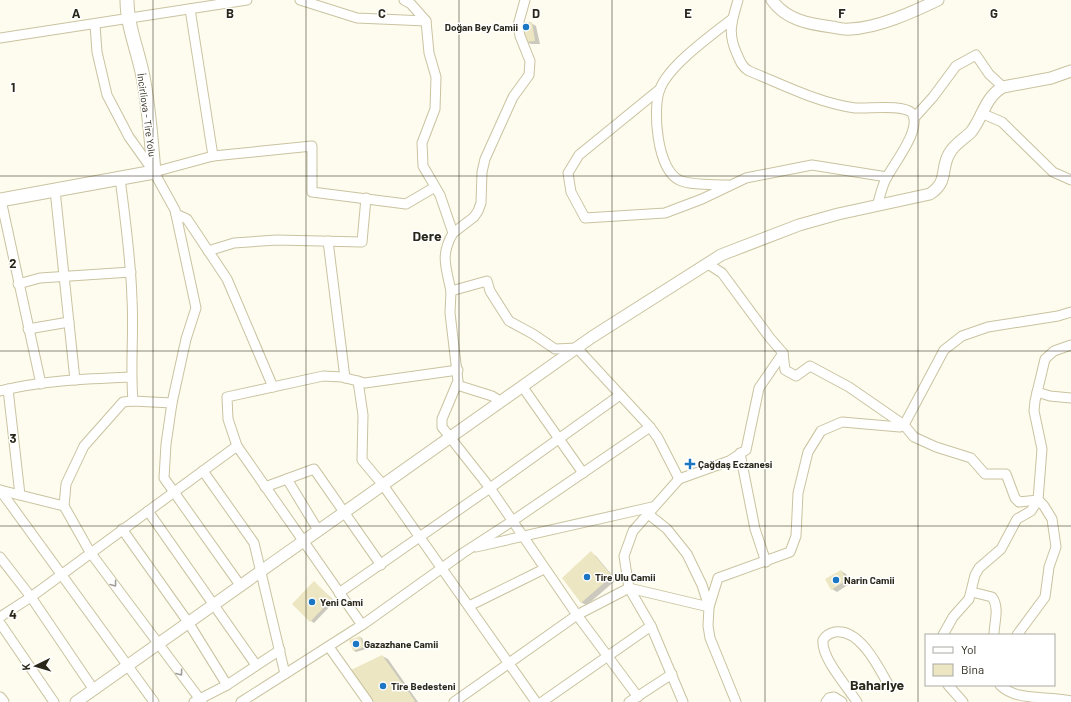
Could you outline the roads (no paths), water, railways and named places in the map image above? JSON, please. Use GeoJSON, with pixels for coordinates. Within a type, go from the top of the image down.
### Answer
{"type":"FeatureCollection","features":[{"type":"Feature","properties":{"kind":"main road","name":"İncirliova - Tire Yolu"},"geometry":{"type":"LineString","coordinates":[[127,0],[128,19],[142,71],[150,121],[154,172]]}},
{"type":"Feature","properties":{"kind":"main road"},"geometry":{"type":"LineString","coordinates":[[0,200],[154,172]]}},
{"type":"Feature","properties":{"kind":"street"},"geometry":{"type":"LineString","coordinates":[[0,38],[247,0]]}},
{"type":"Feature","properties":{"kind":"street"},"geometry":{"type":"LineString","coordinates":[[300,0],[318,3],[357,18],[426,21]]}},
{"type":"Feature","properties":{"kind":"street"},"geometry":{"type":"LineString","coordinates":[[404,0],[411,4],[426,21],[429,53],[436,77],[435,109],[422,143],[422,166],[440,195],[453,232]]}},
{"type":"Feature","properties":{"kind":"street"},"geometry":{"type":"LineString","coordinates":[[525,0],[518,25],[520,36],[530,61],[529,75],[513,97],[485,159],[482,172],[481,203],[478,212],[474,217],[453,232],[446,245],[444,256],[451,291],[450,313],[458,370],[457,385],[442,419],[442,427],[490,488],[544,569],[608,656],[632,700],[672,674]]}},
{"type":"Feature","properties":{"kind":"street"},"geometry":{"type":"LineString","coordinates":[[738,0],[732,19],[730,37],[742,64],[749,71],[830,103],[862,108],[905,109],[909,110],[915,117]]}},
{"type":"Feature","properties":{"kind":"street"},"geometry":{"type":"LineString","coordinates":[[772,0],[778,8],[792,18],[814,24],[850,29],[875,24],[917,11],[938,0]]}},
{"type":"Feature","properties":{"kind":"street"},"geometry":{"type":"LineString","coordinates":[[190,9],[213,156]]}},
{"type":"Feature","properties":{"kind":"street"},"geometry":{"type":"LineString","coordinates":[[732,19],[678,64],[660,88],[579,155],[568,173],[571,192],[585,218],[665,213],[702,199],[746,178],[812,165],[887,177]]}},
{"type":"Feature","properties":{"kind":"street"},"geometry":{"type":"LineString","coordinates":[[94,24],[97,52],[107,95],[129,137],[154,172],[176,214],[196,308],[186,339],[172,403],[166,444],[164,478],[240,585]]}},
{"type":"Feature","properties":{"kind":"street"},"geometry":{"type":"LineString","coordinates":[[877,206],[887,177],[900,158],[913,128],[915,117],[933,97],[956,66],[976,55],[989,74],[1003,87]]}},
{"type":"Feature","properties":{"kind":"street"},"geometry":{"type":"LineString","coordinates":[[76,702],[500,401],[577,348],[721,255],[799,226],[838,214],[922,197],[936,190],[944,179],[946,159],[950,151],[970,132],[990,97],[1003,87],[1051,78],[1071,70]]}},
{"type":"Feature","properties":{"kind":"street"},"geometry":{"type":"LineString","coordinates":[[660,88],[656,125],[667,166],[673,175],[679,180],[689,182],[729,185]]}},
{"type":"Feature","properties":{"kind":"street"},"geometry":{"type":"LineString","coordinates":[[981,113],[1002,122],[1053,172],[1071,180]]}},
{"type":"Feature","properties":{"kind":"street"},"geometry":{"type":"LineString","coordinates":[[154,172],[213,156],[312,146],[312,192],[406,204],[435,186]]}},
{"type":"Feature","properties":{"kind":"street"},"geometry":{"type":"LineString","coordinates":[[120,178],[131,272],[131,377],[133,401]]}},
{"type":"Feature","properties":{"kind":"street"},"geometry":{"type":"LineString","coordinates":[[55,190],[75,380]]}},
{"type":"Feature","properties":{"kind":"street"},"geometry":{"type":"LineString","coordinates":[[208,251],[234,243],[277,240],[362,242],[366,198]]}},
{"type":"Feature","properties":{"kind":"street"},"geometry":{"type":"LineString","coordinates":[[0,200],[41,384]]}},
{"type":"Feature","properties":{"kind":"street"},"geometry":{"type":"LineString","coordinates":[[176,214],[188,219],[227,279],[273,387]]}},
{"type":"Feature","properties":{"kind":"street"},"geometry":{"type":"LineString","coordinates":[[328,242],[345,378]]}},
{"type":"Feature","properties":{"kind":"street"},"geometry":{"type":"LineString","coordinates":[[708,264],[722,273],[770,338],[783,353],[785,370],[796,376],[810,366],[849,387],[904,425],[914,437],[922,442],[971,458],[984,474],[1006,474],[1015,498],[1020,502],[1038,500]]}},
{"type":"Feature","properties":{"kind":"street"},"geometry":{"type":"LineString","coordinates":[[18,284],[40,278],[131,272]]}},
{"type":"Feature","properties":{"kind":"street"},"geometry":{"type":"LineString","coordinates":[[451,291],[487,281],[490,291],[509,321],[534,334],[555,349],[577,348]]}},
{"type":"Feature","properties":{"kind":"street"},"geometry":{"type":"LineString","coordinates":[[736,702],[710,638],[708,626],[709,607],[718,578],[766,562],[790,552],[796,536],[798,493],[808,452],[821,431],[842,422],[900,427],[904,425],[944,350],[962,336],[988,327],[1058,316],[1071,312]]}},
{"type":"Feature","properties":{"kind":"street"},"geometry":{"type":"LineString","coordinates":[[28,329],[69,322]]}},
{"type":"Feature","properties":{"kind":"street"},"geometry":{"type":"LineString","coordinates":[[944,634],[948,625],[969,599],[972,592],[975,575],[979,568],[1001,549],[1017,519],[1030,511],[1038,500],[1042,449],[1034,411],[1037,392],[1045,359],[1054,351],[1071,345]]}},
{"type":"Feature","properties":{"kind":"street"},"geometry":{"type":"LineString","coordinates":[[577,348],[650,427],[658,438],[679,479]]}},
{"type":"Feature","properties":{"kind":"street"},"geometry":{"type":"LineString","coordinates":[[683,702],[651,626],[629,588],[624,556],[633,531],[679,479],[729,460],[746,450],[759,388],[783,353]]}},
{"type":"Feature","properties":{"kind":"street"},"geometry":{"type":"LineString","coordinates":[[362,625],[237,446],[228,419],[227,397],[324,376],[345,378],[365,383],[458,370]]}},
{"type":"Feature","properties":{"kind":"street"},"geometry":{"type":"LineString","coordinates":[[20,495],[4,390],[75,380],[131,377]]}},
{"type":"Feature","properties":{"kind":"street"},"geometry":{"type":"LineString","coordinates":[[358,381],[364,415],[362,460],[383,485],[510,663],[536,702]]}},
{"type":"Feature","properties":{"kind":"street"},"geometry":{"type":"LineString","coordinates":[[457,385],[492,396],[500,401]]}},
{"type":"Feature","properties":{"kind":"street"},"geometry":{"type":"LineString","coordinates":[[522,386],[583,473]]}},
{"type":"Feature","properties":{"kind":"street"},"geometry":{"type":"LineString","coordinates":[[1037,392],[1050,396],[1071,398]]}},
{"type":"Feature","properties":{"kind":"street"},"geometry":{"type":"LineString","coordinates":[[339,593],[420,538],[620,395]]}},
{"type":"Feature","properties":{"kind":"street"},"geometry":{"type":"LineString","coordinates":[[172,403],[133,401],[122,402],[84,446],[66,484],[64,506],[90,552],[159,643],[198,701],[227,685],[280,650]]}},
{"type":"Feature","properties":{"kind":"street"},"geometry":{"type":"LineString","coordinates":[[241,702],[362,625],[441,568],[512,522],[650,427]]}},
{"type":"Feature","properties":{"kind":"street"},"geometry":{"type":"LineString","coordinates":[[0,617],[31,597],[90,552],[237,446]]}},
{"type":"Feature","properties":{"kind":"street"},"geometry":{"type":"LineString","coordinates":[[740,453],[755,529],[766,562]]}},
{"type":"Feature","properties":{"kind":"street"},"geometry":{"type":"LineString","coordinates":[[265,487],[314,469],[381,565]]}},
{"type":"Feature","properties":{"kind":"street"},"geometry":{"type":"LineString","coordinates":[[203,471],[254,543],[285,674]]}},
{"type":"Feature","properties":{"kind":"street"},"geometry":{"type":"LineString","coordinates":[[287,479],[318,530]]}},
{"type":"Feature","properties":{"kind":"street"},"geometry":{"type":"LineString","coordinates":[[0,490],[64,506]]}},
{"type":"Feature","properties":{"kind":"street"},"geometry":{"type":"LineString","coordinates":[[0,490],[60,575],[154,702]]}},
{"type":"Feature","properties":{"kind":"street"},"geometry":{"type":"LineString","coordinates":[[1017,634],[1045,597],[1049,567],[1056,547],[1052,519],[1048,511],[1038,500]]}},
{"type":"Feature","properties":{"kind":"street"},"geometry":{"type":"LineString","coordinates":[[650,510],[687,554],[702,585],[709,607]]}},
{"type":"Feature","properties":{"kind":"street"},"geometry":{"type":"LineString","coordinates":[[469,549],[650,510]]}},
{"type":"Feature","properties":{"kind":"street"},"geometry":{"type":"LineString","coordinates":[[148,511],[256,665]]}},
{"type":"Feature","properties":{"kind":"street"},"geometry":{"type":"LineString","coordinates":[[122,529],[188,622],[227,685]]}},
{"type":"Feature","properties":{"kind":"street"},"geometry":{"type":"LineString","coordinates":[[0,557],[31,597],[94,690]]}},
{"type":"Feature","properties":{"kind":"street"},"geometry":{"type":"LineString","coordinates":[[469,606],[544,569]]}},
{"type":"Feature","properties":{"kind":"street"},"geometry":{"type":"LineString","coordinates":[[454,702],[577,615],[629,588],[709,607]]}},
{"type":"Feature","properties":{"kind":"street"},"geometry":{"type":"LineString","coordinates":[[972,592],[992,597],[995,602],[996,610],[994,634]]}},
{"type":"Feature","properties":{"kind":"street"},"geometry":{"type":"LineString","coordinates":[[0,623],[54,702]]}},
{"type":"Feature","properties":{"kind":"street"},"geometry":{"type":"LineString","coordinates":[[542,702],[651,626]]}},
{"type":"Feature","properties":{"kind":"street"},"geometry":{"type":"LineString","coordinates":[[857,702],[827,657],[823,648],[823,640],[829,634],[841,632],[852,634],[877,663],[889,686]]}},
{"type":"Feature","properties":{"kind":"street"},"geometry":{"type":"LineString","coordinates":[[329,647],[368,702]]}},
{"type":"Feature","properties":{"kind":"street"},"geometry":{"type":"LineString","coordinates":[[949,686],[963,702]]}},
{"type":"Feature","properties":{"kind":"street"},"geometry":{"type":"LineString","coordinates":[[1001,686],[1007,693],[1017,699],[1070,699]]}},
{"type":"Feature","properties":{"kind":"street"},"geometry":{"type":"LineString","coordinates":[[826,702],[829,698],[834,697],[842,702]]}},
{"type":"Feature","properties":{"kind":"street"},"geometry":{"type":"LineString","coordinates":[[0,698],[3,702]]}},
{"type":"Feature","properties":{"kind":"place","name":"Doğan Bey Camii"},"geometry":{"type":"Point","coordinates":[526,27]}},
{"type":"Feature","properties":{"kind":"place","name":"Çağdaş Eczanesi"},"geometry":{"type":"Point","coordinates":[690,464]}},
{"type":"Feature","properties":{"kind":"place","name":"Tire Ulu Camii"},"geometry":{"type":"Point","coordinates":[587,577]}},
{"type":"Feature","properties":{"kind":"place","name":"Narin Camii"},"geometry":{"type":"Point","coordinates":[836,580]}},
{"type":"Feature","properties":{"kind":"place","name":"Yeni Cami"},"geometry":{"type":"Point","coordinates":[312,602]}},
{"type":"Feature","properties":{"kind":"place","name":"Gazazhane Camii"},"geometry":{"type":"Point","coordinates":[356,644]}},
{"type":"Feature","properties":{"kind":"place","name":"Tire Bedesteni"},"geometry":{"type":"Point","coordinates":[383,686]}},
{"type":"Feature","properties":{"kind":"district","name":"Dere"},"geometry":{"type":"Point","coordinates":[427,235]}},
{"type":"Feature","properties":{"kind":"district","name":"Bahariye"},"geometry":{"type":"Point","coordinates":[877,684]}}]}
